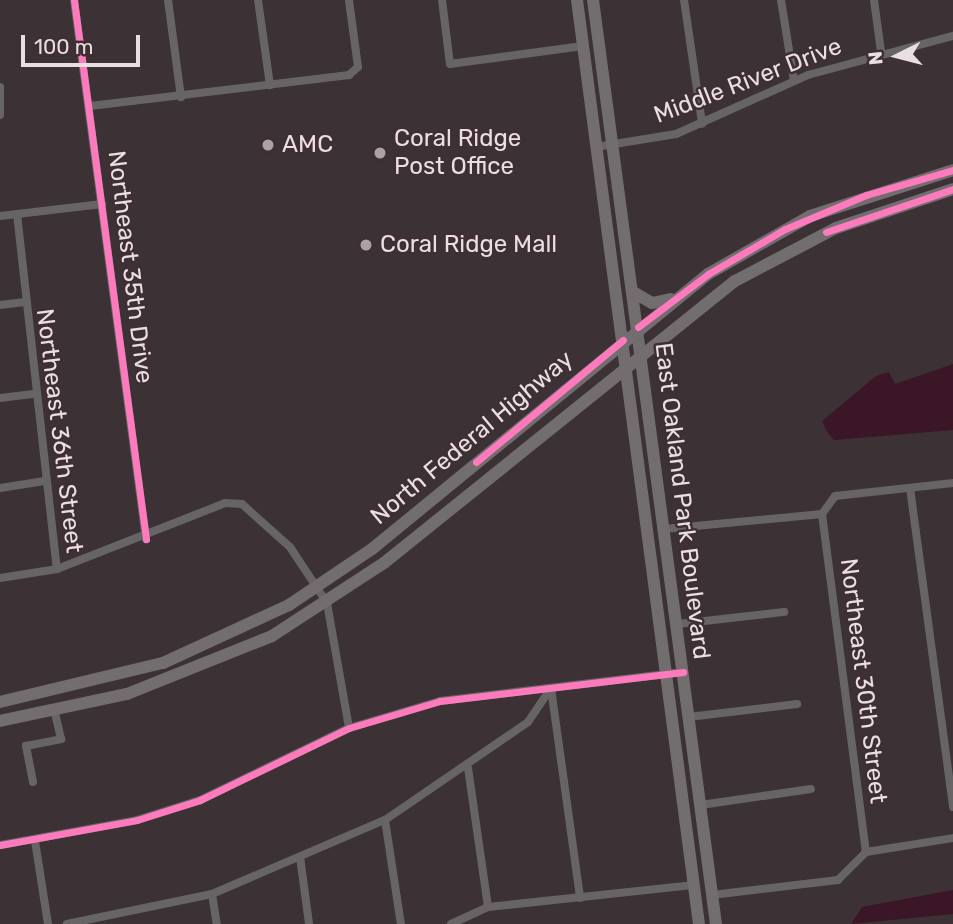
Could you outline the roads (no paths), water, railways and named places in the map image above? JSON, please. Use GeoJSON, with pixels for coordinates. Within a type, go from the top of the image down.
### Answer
{"type":"FeatureCollection","features":[{"type":"Feature","properties":{"kind":"main road","name":"East Oakland Park Boulevard"},"geometry":{"type":"LineString","coordinates":[[577,0],[699,924]]}},
{"type":"Feature","properties":{"kind":"main road","name":"East Oakland Park Boulevard"},"geometry":{"type":"LineString","coordinates":[[593,0],[642,352],[716,924]]}},
{"type":"Feature","properties":{"kind":"main road"},"geometry":{"type":"LineString","coordinates":[[580,23],[598,34]]}},
{"type":"Feature","properties":{"kind":"main road"},"geometry":{"type":"LineString","coordinates":[[583,46],[601,58]]}},
{"type":"Feature","properties":{"kind":"main road","name":"North Federal Highway"},"geometry":{"type":"LineString","coordinates":[[0,702],[78,688],[192,652],[319,587],[476,462],[672,299],[757,243],[841,204],[953,170]]}},
{"type":"Feature","properties":{"kind":"main road","name":"North Federal Highway"},"geometry":{"type":"LineString","coordinates":[[0,721],[55,712],[220,662],[327,603],[468,495],[642,352],[736,281],[826,232],[953,189]]}},
{"type":"Feature","properties":{"kind":"main road"},"geometry":{"type":"LineString","coordinates":[[826,232],[828,216],[841,204]]}},
{"type":"Feature","properties":{"kind":"main road"},"geometry":{"type":"LineString","coordinates":[[633,292],[652,303],[672,299]]}},
{"type":"Feature","properties":{"kind":"main road"},"geometry":{"type":"LineString","coordinates":[[487,479],[491,459],[512,441],[515,429]]}},
{"type":"Feature","properties":{"kind":"main road"},"geometry":{"type":"LineString","coordinates":[[468,495],[476,462]]}},
{"type":"Feature","properties":{"kind":"main road"},"geometry":{"type":"LineString","coordinates":[[643,507],[663,524]]}},
{"type":"Feature","properties":{"kind":"main road"},"geometry":{"type":"LineString","coordinates":[[55,712],[78,688]]}},
{"type":"Feature","properties":{"kind":"main road"},"geometry":{"type":"LineString","coordinates":[[695,885],[712,895]]}},
{"type":"Feature","properties":{"kind":"street","name":"Northeast 35th Drive"},"geometry":{"type":"LineString","coordinates":[[74,0],[146,539]]}},
{"type":"Feature","properties":{"kind":"street"},"geometry":{"type":"LineString","coordinates":[[168,0],[181,97]]}},
{"type":"Feature","properties":{"kind":"street"},"geometry":{"type":"LineString","coordinates":[[258,0],[270,85]]}},
{"type":"Feature","properties":{"kind":"street"},"geometry":{"type":"LineString","coordinates":[[90,106],[349,75],[358,67],[349,0]]}},
{"type":"Feature","properties":{"kind":"street"},"geometry":{"type":"LineString","coordinates":[[442,0],[450,64],[583,46]]}},
{"type":"Feature","properties":{"kind":"street"},"geometry":{"type":"LineString","coordinates":[[684,0],[702,124]]}},
{"type":"Feature","properties":{"kind":"street"},"geometry":{"type":"LineString","coordinates":[[781,0],[794,81]]}},
{"type":"Feature","properties":{"kind":"street"},"geometry":{"type":"LineString","coordinates":[[874,0],[881,51]]}},
{"type":"Feature","properties":{"kind":"street","name":"Middle River Drive"},"geometry":{"type":"LineString","coordinates":[[596,147],[702,124],[794,81],[881,51],[953,36]]}},
{"type":"Feature","properties":{"kind":"street"},"geometry":{"type":"LineString","coordinates":[[0,87],[0,115]]}},
{"type":"Feature","properties":{"kind":"street"},"geometry":{"type":"LineString","coordinates":[[0,216],[103,204]]}},
{"type":"Feature","properties":{"kind":"street","name":"Northeast 36th Street"},"geometry":{"type":"LineString","coordinates":[[17,214],[23,302],[57,569]]}},
{"type":"Feature","properties":{"kind":"street"},"geometry":{"type":"LineString","coordinates":[[0,305],[23,302]]}},
{"type":"Feature","properties":{"kind":"street"},"geometry":{"type":"LineString","coordinates":[[0,398],[34,394]]}},
{"type":"Feature","properties":{"kind":"street"},"geometry":{"type":"LineString","coordinates":[[0,488],[44,481]]}},
{"type":"Feature","properties":{"kind":"street"},"geometry":{"type":"LineString","coordinates":[[663,524],[822,514],[835,496],[953,483]]}},
{"type":"Feature","properties":{"kind":"street"},"geometry":{"type":"LineString","coordinates":[[910,488],[953,807]]}},
{"type":"Feature","properties":{"kind":"street"},"geometry":{"type":"LineString","coordinates":[[0,578],[57,569],[146,539],[229,502],[243,503],[265,522],[319,587],[327,603],[349,728]]}},
{"type":"Feature","properties":{"kind":"street","name":"Northeast 30th Street"},"geometry":{"type":"LineString","coordinates":[[822,514],[866,852]]}},
{"type":"Feature","properties":{"kind":"street"},"geometry":{"type":"LineString","coordinates":[[678,624],[784,612]]}},
{"type":"Feature","properties":{"kind":"street"},"geometry":{"type":"LineString","coordinates":[[0,845],[35,841],[200,800],[349,728],[440,701],[684,673]]}},
{"type":"Feature","properties":{"kind":"street"},"geometry":{"type":"LineString","coordinates":[[67,924],[212,894],[385,820],[468,768],[528,722],[551,688]]}},
{"type":"Feature","properties":{"kind":"street"},"geometry":{"type":"LineString","coordinates":[[551,688],[580,898]]}},
{"type":"Feature","properties":{"kind":"street"},"geometry":{"type":"LineString","coordinates":[[689,717],[797,704]]}},
{"type":"Feature","properties":{"kind":"street"},"geometry":{"type":"LineString","coordinates":[[33,782],[26,746],[61,739],[55,712]]}},
{"type":"Feature","properties":{"kind":"street"},"geometry":{"type":"LineString","coordinates":[[468,768],[488,907]]}},
{"type":"Feature","properties":{"kind":"street"},"geometry":{"type":"LineString","coordinates":[[701,805],[811,789]]}},
{"type":"Feature","properties":{"kind":"street"},"geometry":{"type":"LineString","coordinates":[[385,820],[401,924]]}},
{"type":"Feature","properties":{"kind":"street"},"geometry":{"type":"LineString","coordinates":[[712,895],[838,880],[866,852],[953,838]]}},
{"type":"Feature","properties":{"kind":"street"},"geometry":{"type":"LineString","coordinates":[[35,841],[48,924]]}},
{"type":"Feature","properties":{"kind":"street"},"geometry":{"type":"LineString","coordinates":[[300,857],[309,924]]}},
{"type":"Feature","properties":{"kind":"street"},"geometry":{"type":"LineString","coordinates":[[451,924],[488,907],[695,885]]}},
{"type":"Feature","properties":{"kind":"street"},"geometry":{"type":"LineString","coordinates":[[212,894],[217,924]]}},
{"type":"Feature","properties":{"kind":"place","name":"AMC"},"geometry":{"type":"Point","coordinates":[268,145]}},
{"type":"Feature","properties":{"kind":"place","name":"Coral Ridge Post Office"},"geometry":{"type":"Point","coordinates":[380,153]}},
{"type":"Feature","properties":{"kind":"place","name":"Coral Ridge Mall"},"geometry":{"type":"Point","coordinates":[366,245]}}]}
